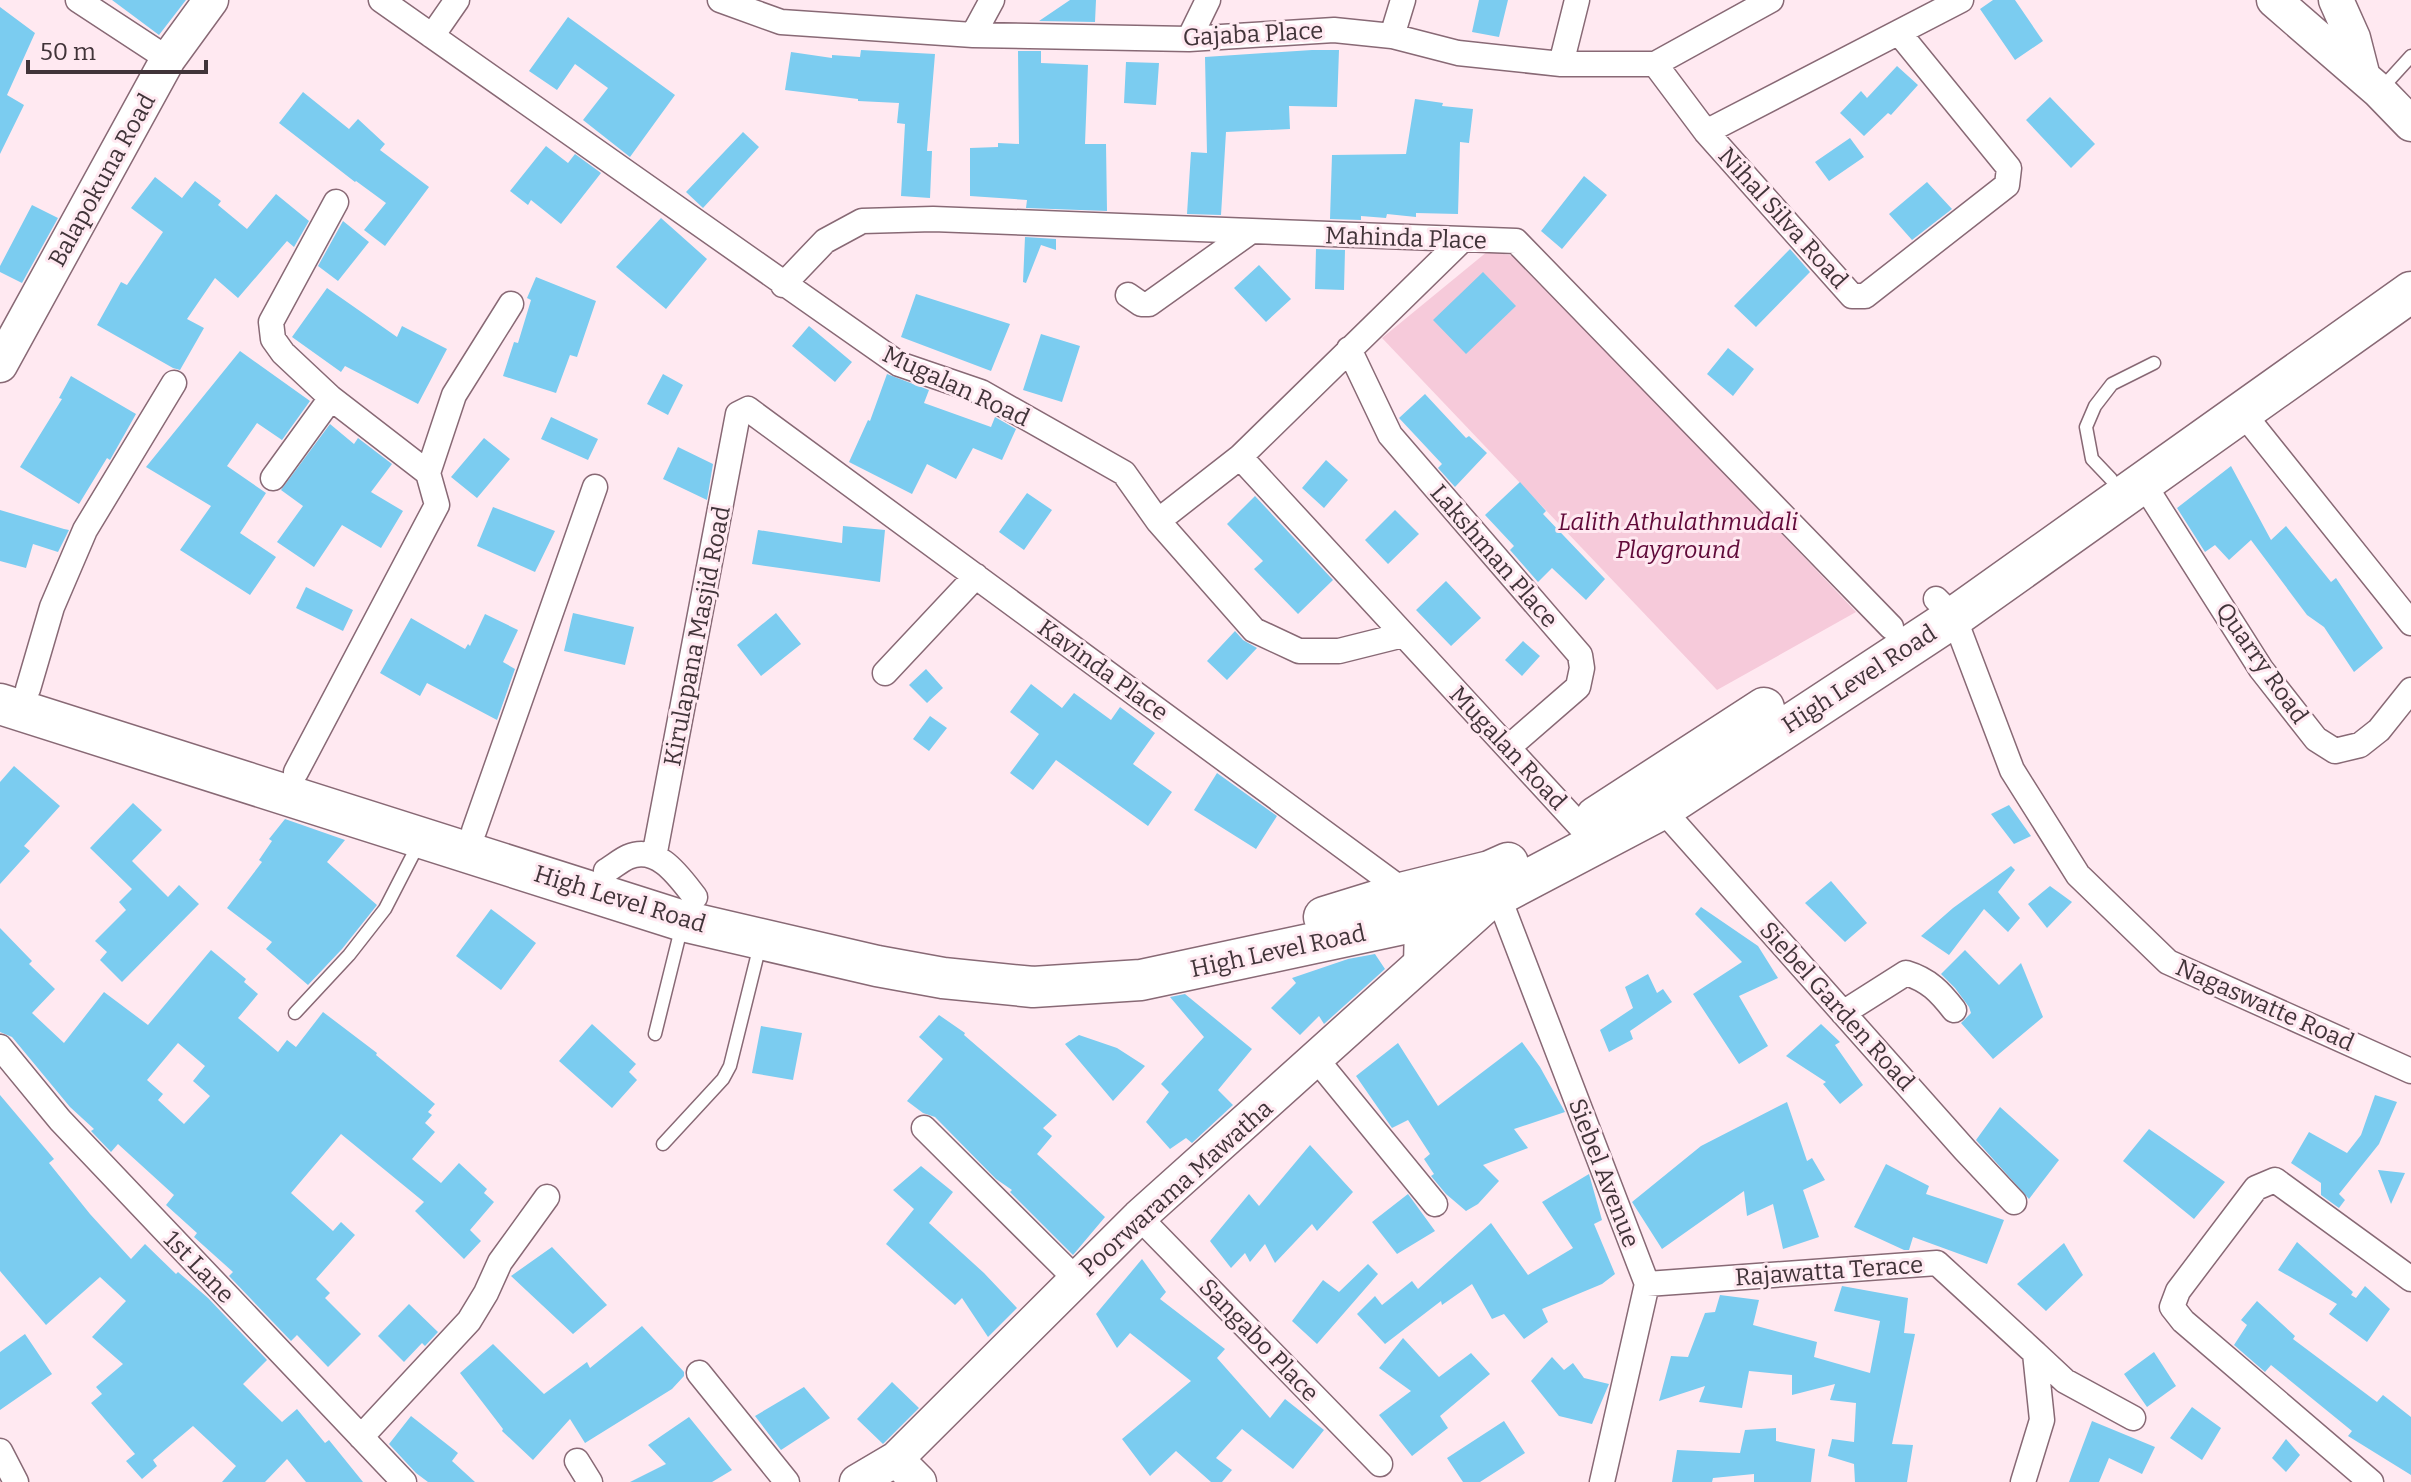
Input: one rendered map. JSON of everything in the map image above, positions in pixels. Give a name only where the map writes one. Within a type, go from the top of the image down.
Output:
[{"type":"highway","name":"High Level Road","points":[[2127,481],[2242,412],[2410,287]]},
{"type":"highway","name":"High Level Road","points":[[9,691],[296,772],[606,871],[762,938],[930,976],[1033,987],[1141,980],[1494,884],[1662,809],[1945,608],[2410,287]]},
{"type":"highway","name":"High Level Road","points":[[1494,884],[1891,627],[1945,608]]},
{"type":"highway","name":"High Level Road","points":[[9,691],[251,782],[422,838],[689,909],[910,947],[1089,961],[1185,951],[1341,913],[1411,906]]},
{"type":"main road","name":"Balapokuna Road","points":[[0,365],[168,59],[211,0]]},
{"type":"main road","points":[[2274,0],[2371,84],[2411,124]]},
{"type":"main road","points":[[2336,0],[2371,84]]},
{"type":"main road","name":"Poorwarama Mawatha","points":[[857,1482],[908,1470],[1076,1279],[1139,1217],[1317,1060],[1416,967],[1494,884]]},
{"type":"street","points":[[78,0],[168,59]]},
{"type":"street","name":"Mugalan Road","points":[[381,0],[899,364],[981,392],[1124,473],[1158,521],[1254,630],[1299,651],[1339,651],[1403,635]]},
{"type":"street","points":[[432,36],[457,0]]},
{"type":"street","name":"Gajaba Place","points":[[720,0],[781,22],[973,35],[1189,39],[1334,30],[1392,36],[1458,53],[1561,64],[1655,64],[1771,0]]},
{"type":"street","points":[[973,35],[992,0]]},
{"type":"street","points":[[1189,39],[1208,0]]},
{"type":"street","points":[[1392,36],[1403,0]]},
{"type":"street","points":[[1561,64],[1577,0]]},
{"type":"street","points":[[1706,132],[1961,0]]},
{"type":"street","name":"Nihal Silva Road","points":[[1655,64],[1706,132],[1852,296],[1865,296],[2007,185],[2009,168],[1899,33]]},
{"type":"street","points":[[336,202],[271,322],[273,339],[283,353],[331,398],[428,473]]},
{"type":"street","name":"Mahinda Place","points":[[783,285],[825,241],[862,221],[933,219],[1516,241],[1891,627]]},
{"type":"street","points":[[1128,295],[1141,304],[1149,304],[1250,232]]},
{"type":"street","points":[[1158,521],[1240,457],[1461,241]]},
{"type":"street","points":[[296,772],[437,505],[428,473],[454,395],[511,304]]},
{"type":"street","name":"Lakshman Place","points":[[1349,349],[1390,435],[1580,655],[1582,668],[1578,687],[1509,747]]},
{"type":"street","points":[[9,691],[52,607],[85,530],[174,383]]},
{"type":"street","points":[[273,478],[331,398]]},
{"type":"street","name":"Kavinda Place","points":[[738,414],[748,409],[976,576],[1411,906]]},
{"type":"street","points":[[2242,412],[2411,623]]},
{"type":"street","name":"Kirulapana Masjid Road","points":[[654,857],[738,414]]},
{"type":"street","name":"Mugalan Road","points":[[1240,457],[1581,827]]},
{"type":"street","name":"Quarry Road","points":[[2127,481],[2261,669],[2316,739],[2335,751],[2360,745],[2379,730],[2411,690]]},
{"type":"street","points":[[474,831],[595,487]]},
{"type":"street","points":[[885,673],[976,576]]},
{"type":"street","name":"Nagaswatte Road","points":[[1945,608],[2012,770],[2078,875],[2168,962],[2411,1071]]},
{"type":"street","name":"Siebel Garden Road","points":[[1662,809],[2014,1202]]},
{"type":"street","points":[[606,871],[631,855],[654,857],[673,869],[689,909]]},
{"type":"street","name":"Siebel Avenue","points":[[1494,884],[1647,1284]]},
{"type":"street","points":[[1411,906],[1416,967]]},
{"type":"street","points":[[1843,1013],[1906,973],[1923,979],[1939,991],[1954,1010]]},
{"type":"street","name":"1st Lane","points":[[0,1047],[60,1120],[404,1482]]},
{"type":"street","points":[[1317,1060],[1435,1204]]},
{"type":"street","points":[[924,1128],[1076,1279]]},
{"type":"street","points":[[2371,1482],[2183,1321],[2172,1307],[2178,1291],[2256,1188],[2275,1180],[2411,1279]]},
{"type":"street","points":[[361,1437],[469,1321],[512,1242],[547,1197]]},
{"type":"street","name":"Sangabo Place","points":[[1139,1217],[1380,1464]]},
{"type":"street","name":"Rajawatta Terace","points":[[1647,1284],[1937,1263],[2065,1381],[2133,1418]]},
{"type":"street","points":[[1602,1482],[1647,1284]]},
{"type":"street","points":[[2023,1482],[2042,1420],[2035,1353]]},
{"type":"street","points":[[699,1373],[787,1482]]},
{"type":"street","points":[[0,1451],[16,1482]]},
{"type":"street","points":[[577,1461],[590,1482]]},
{"type":"lane","points":[[2371,84],[2411,56]]},
{"type":"lane","points":[[2127,481],[2092,459],[2086,427],[2095,406],[2112,384],[2154,363]]},
{"type":"lane","points":[[295,1013],[349,955],[385,909],[422,838]]},
{"type":"lane","points":[[655,1034],[689,909]]},
{"type":"lane","points":[[663,1144],[723,1079],[730,1066],[762,938]]},
{"type":"green space","name":"Lalith Athulathmudali Playground","points":[[1488,251],[1519,257],[1856,612],[1717,690],[1382,338]]},
{"type":"building","points":[[112,0],[186,0],[159,35]]},
{"type":"building","points":[[1070,0],[1096,0],[1095,22],[1039,21]]},
{"type":"building","points":[[1479,0],[1508,0],[1499,37],[1472,32]]},
{"type":"building","points":[[1993,0],[2015,0],[2043,41],[2015,60],[1980,9]]},
{"type":"building","points":[[0,7],[35,33],[7,95],[24,105],[0,154]]},
{"type":"building","points":[[568,17],[675,95],[630,157],[583,120],[608,88],[575,64],[557,90],[529,71]]},
{"type":"building","points":[[861,50],[935,54],[927,151],[932,151],[930,198],[901,196],[905,124],[897,123],[899,103],[858,101],[785,90],[791,52],[832,58],[832,55],[860,57]]},
{"type":"building","points":[[1339,50],[1337,107],[1289,106],[1290,129],[1226,132],[1221,215],[1187,214],[1191,152],[1207,153],[1205,57]]},
{"type":"building","points":[[1018,51],[1041,51],[1041,63],[1088,65],[1085,144],[1106,144],[1107,211],[1026,208],[1027,200],[970,196],[970,148],[998,147],[998,143],[1019,144]]},
{"type":"building","points":[[1126,62],[1159,63],[1156,105],[1124,103]]},
{"type":"building","points":[[1897,66],[1918,85],[1891,115],[1888,113],[1864,136],[1840,113],[1861,91],[1867,98]]},
{"type":"building","points":[[303,92],[349,129],[358,119],[385,144],[380,150],[429,187],[385,246],[364,230],[386,203],[279,123]]},
{"type":"building","points":[[2050,97],[2095,144],[2071,168],[2026,120]]},
{"type":"building","points":[[1415,99],[1473,109],[1469,143],[1460,142],[1458,214],[1416,213],[1416,217],[1387,214],[1386,218],[1361,216],[1361,220],[1330,219],[1332,155],[1406,154]]},
{"type":"building","points":[[743,132],[759,147],[703,208],[686,192]]},
{"type":"building","points":[[1850,138],[1864,157],[1829,181],[1815,162]]},
{"type":"building","points":[[546,146],[568,163],[575,154],[601,173],[561,224],[531,200],[528,205],[510,191]]},
{"type":"building","points":[[1584,176],[1607,195],[1562,249],[1541,231]]},
{"type":"building","points":[[155,177],[182,198],[195,181],[221,201],[218,205],[247,229],[276,194],[309,221],[294,247],[287,241],[238,298],[215,278],[187,319],[204,328],[180,370],[97,325],[121,282],[127,285],[163,232],[131,208]]},
{"type":"building","points":[[1927,182],[1952,209],[1912,240],[1889,214]]},
{"type":"building","points":[[32,205],[58,218],[22,283],[0,272],[0,266]]},
{"type":"building","points":[[661,218],[707,259],[666,309],[616,267]]},
{"type":"building","points":[[343,221],[369,242],[338,281],[318,266]]},
{"type":"building","points":[[1025,237],[1056,239],[1056,250],[1041,245],[1026,283],[1023,282]]},
{"type":"building","points":[[1316,249],[1345,250],[1344,290],[1315,289]]},
{"type":"building","points":[[1790,249],[1810,272],[1756,327],[1734,306]]},
{"type":"building","points":[[1259,265],[1291,299],[1266,322],[1234,288]]},
{"type":"building","points":[[1483,272],[1516,306],[1466,354],[1433,320]]},
{"type":"building","points":[[536,277],[596,301],[577,357],[570,355],[556,393],[503,376],[514,342],[518,343],[531,300],[527,298]]},
{"type":"building","points":[[327,288],[397,337],[402,326],[447,349],[418,404],[345,366],[341,372],[292,337]]},
{"type":"building","points":[[916,294],[1010,324],[991,371],[901,337]]},
{"type":"building","points":[[809,326],[852,362],[835,382],[792,346]]},
{"type":"building","points":[[1041,334],[1080,346],[1062,402],[1023,390]]},
{"type":"building","points":[[1728,348],[1754,369],[1733,396],[1707,374]]},
{"type":"building","points":[[240,351],[310,401],[282,440],[257,423],[227,466],[266,493],[240,533],[276,557],[250,595],[180,550],[211,506],[146,467]]},
{"type":"building","points":[[663,374],[683,385],[668,415],[647,404]]},
{"type":"building","points":[[887,374],[929,390],[924,403],[991,427],[995,417],[1016,429],[1002,460],[973,448],[956,479],[927,464],[912,494],[849,462],[870,421]]},
{"type":"building","points":[[71,376],[136,414],[110,460],[107,458],[79,504],[20,467],[62,399],[59,398]]},
{"type":"building","points":[[1425,394],[1466,438],[1469,436],[1487,453],[1455,487],[1438,468],[1442,464],[1399,418]]},
{"type":"building","points":[[551,417],[598,439],[588,460],[541,439]]},
{"type":"building","points":[[330,424],[354,444],[358,438],[392,464],[371,492],[403,511],[381,548],[342,525],[314,567],[277,542],[303,506],[281,490]]},
{"type":"building","points":[[484,438],[510,459],[477,498],[451,477]]},
{"type":"building","points":[[678,447],[713,464],[707,500],[663,479]]},
{"type":"building","points":[[1326,460],[1348,480],[1324,508],[1302,488]]},
{"type":"building","points":[[2231,466],[2271,540],[2286,526],[2331,582],[2336,578],[2383,648],[2354,672],[2324,627],[2307,615],[2251,540],[2229,560],[2215,545],[2205,552],[2177,508]]},
{"type":"building","points":[[1520,482],[1546,511],[1543,514],[1605,579],[1586,600],[1552,568],[1538,582],[1510,550],[1514,546],[1485,515]]},
{"type":"building","points":[[1027,493],[1052,510],[1024,550],[999,532]]},
{"type":"building","points":[[1255,496],[1333,580],[1298,614],[1254,569],[1263,561],[1227,524]]},
{"type":"building","points":[[493,507],[555,531],[535,572],[477,546]]},
{"type":"building","points":[[0,510],[69,530],[58,552],[33,544],[26,568],[0,561]]},
{"type":"building","points":[[1395,510],[1419,534],[1388,564],[1365,540]]},
{"type":"building","points":[[843,526],[885,530],[880,582],[752,564],[758,530],[842,543]]},
{"type":"building","points":[[1446,581],[1481,618],[1451,646],[1416,610]]},
{"type":"building","points":[[306,587],[353,610],[343,631],[296,608]]},
{"type":"building","points":[[573,613],[634,627],[625,665],[564,651]]},
{"type":"building","points":[[776,613],[801,644],[761,676],[737,645]]},
{"type":"building","points":[[485,614],[518,630],[503,662],[515,669],[497,720],[427,683],[420,696],[380,673],[411,618],[465,649],[468,644],[470,646]]},
{"type":"building","points":[[1235,631],[1257,648],[1227,680],[1207,661]]},
{"type":"building","points":[[1523,641],[1540,656],[1522,676],[1505,660]]},
{"type":"building","points":[[926,669],[943,688],[927,703],[909,685]]},
{"type":"building","points":[[1031,684],[1062,708],[1074,693],[1111,720],[1120,707],[1155,733],[1133,764],[1172,792],[1148,826],[1056,760],[1033,790],[1010,773],[1039,734],[1010,712]]},
{"type":"building","points":[[930,716],[947,728],[929,751],[913,739]]},
{"type":"building","points":[[14,766],[60,806],[24,846],[30,851],[0,884],[0,782]]},
{"type":"building","points":[[1217,773],[1277,816],[1256,849],[1194,810]]},
{"type":"building","points":[[133,803],[162,830],[132,861],[168,897],[179,885],[199,904],[122,982],[100,960],[107,952],[95,941],[126,910],[119,902],[132,889],[90,848]]},
{"type":"building","points":[[2009,805],[2031,836],[2014,844],[1991,814]]},
{"type":"building","points":[[285,819],[345,840],[327,862],[377,905],[308,985],[266,949],[272,942],[227,908],[262,862],[259,860],[272,841],[269,839]]},
{"type":"building","points":[[2011,866],[2015,870],[1998,892],[2020,918],[2008,932],[1984,909],[1949,955],[1921,936],[1953,908]]},
{"type":"building","points":[[1831,881],[1867,923],[1845,942],[1805,903]]},
{"type":"building","points":[[2050,886],[2072,902],[2047,928],[2028,904]]},
{"type":"building","points":[[1701,907],[1758,946],[1778,978],[1739,996],[1768,1046],[1739,1064],[1693,994],[1742,962],[1695,914]]},
{"type":"building","points":[[491,909],[536,943],[501,990],[456,956]]},
{"type":"building","points":[[0,928],[32,961],[29,964],[55,989],[32,1013],[64,1043],[104,992],[148,1025],[211,950],[246,979],[244,982],[258,994],[238,1018],[278,1052],[287,1040],[296,1047],[323,1012],[377,1053],[435,1104],[428,1112],[432,1115],[425,1123],[435,1132],[412,1159],[441,1183],[459,1163],[487,1189],[484,1193],[494,1202],[470,1230],[481,1241],[464,1259],[415,1211],[424,1202],[341,1134],[291,1193],[333,1231],[341,1222],[355,1235],[316,1279],[330,1293],[325,1298],[361,1334],[328,1367],[297,1335],[291,1341],[229,1276],[233,1272],[194,1237],[197,1233],[166,1205],[174,1195],[118,1144],[111,1152],[12,1037],[0,1032]],"holes":[[[178,1043],[205,1066],[193,1081],[210,1096],[184,1124],[158,1100],[163,1094],[147,1080]]]},
{"type":"building","points":[[1965,950],[1999,985],[2021,963],[2043,1017],[1993,1059],[1961,1023],[1971,1013],[1969,1007],[1941,974]]},
{"type":"building","points":[[1375,954],[1385,969],[1324,1024],[1319,1016],[1300,1035],[1271,1008],[1296,983],[1292,978],[1348,959]]},
{"type":"building","points":[[1648,974],[1657,993],[1663,989],[1672,1002],[1630,1031],[1633,1039],[1609,1052],[1600,1030],[1633,1008],[1625,987]]},
{"type":"building","points":[[1185,994],[1252,1049],[1218,1090],[1233,1105],[1192,1143],[1186,1138],[1170,1149],[1146,1122],[1169,1092],[1161,1084],[1204,1037],[1170,997]]},
{"type":"building","points":[[939,1015],[965,1033],[1057,1115],[1043,1128],[1052,1136],[1037,1154],[1105,1217],[1073,1255],[1010,1192],[1012,1190],[996,1179],[935,1117],[923,1113],[907,1101],[943,1059],[919,1037]]},
{"type":"building","points":[[592,1024],[636,1064],[629,1072],[637,1080],[612,1108],[559,1061]]},
{"type":"building","points":[[1821,1024],[1840,1042],[1835,1045],[1863,1085],[1840,1104],[1823,1084],[1826,1082],[1786,1056]]},
{"type":"building","points":[[761,1026],[802,1033],[793,1080],[752,1073]]},
{"type":"building","points":[[1079,1035],[1117,1048],[1145,1066],[1113,1101],[1065,1044]]},
{"type":"building","points":[[1522,1042],[1565,1112],[1514,1129],[1528,1148],[1483,1165],[1499,1181],[1478,1204],[1466,1211],[1431,1176],[1434,1174],[1424,1159],[1430,1154],[1408,1120],[1392,1128],[1356,1076],[1398,1043],[1438,1106]]},
{"type":"building","points":[[0,1095],[54,1159],[49,1163],[131,1259],[145,1244],[176,1274],[178,1272],[208,1298],[267,1360],[243,1384],[282,1422],[297,1409],[325,1443],[329,1440],[363,1482],[306,1482],[287,1459],[265,1482],[222,1482],[236,1466],[193,1426],[153,1460],[157,1466],[142,1479],[126,1461],[135,1454],[91,1403],[102,1394],[96,1387],[123,1364],[92,1337],[126,1301],[100,1277],[46,1325],[0,1271]]},
{"type":"building","points":[[2375,1095],[2397,1102],[2379,1144],[2339,1194],[2345,1200],[2339,1208],[2321,1195],[2321,1183],[2291,1163],[2309,1132],[2347,1153],[2361,1135]]},
{"type":"building","points":[[1787,1102],[1807,1161],[1812,1158],[1825,1180],[1803,1190],[1819,1237],[1783,1249],[1773,1204],[1747,1216],[1744,1191],[1662,1249],[1632,1202],[1701,1146]]},
{"type":"building","points":[[2000,1107],[2059,1160],[2029,1199],[1976,1140]]},
{"type":"building","points":[[2149,1129],[2225,1182],[2194,1219],[2123,1161]]},
{"type":"building","points":[[1310,1145],[1353,1192],[1317,1231],[1312,1224],[1275,1263],[1265,1244],[1250,1262],[1245,1253],[1231,1268],[1210,1241],[1249,1194],[1259,1206]]},
{"type":"building","points":[[1886,1164],[1929,1186],[1926,1194],[2004,1220],[1987,1264],[1913,1237],[1909,1250],[1904,1250],[1854,1227]]},
{"type":"building","points":[[921,1166],[953,1192],[929,1223],[1017,1308],[988,1337],[962,1298],[955,1305],[886,1244],[914,1209],[893,1190]]},
{"type":"building","points":[[2378,1170],[2405,1173],[2391,1204]]},
{"type":"building","points":[[1589,1174],[1602,1220],[1594,1224],[1615,1274],[1602,1284],[1542,1309],[1548,1322],[1524,1339],[1504,1314],[1492,1319],[1472,1284],[1442,1305],[1441,1301],[1385,1344],[1357,1314],[1375,1296],[1382,1305],[1412,1281],[1418,1289],[1491,1223],[1528,1275],[1573,1248],[1542,1202]]},
{"type":"building","points":[[1408,1194],[1435,1231],[1397,1254],[1372,1222]]},
{"type":"building","points":[[2297,1242],[2353,1292],[2351,1295],[2356,1298],[2365,1286],[2390,1309],[2367,1342],[2329,1314],[2337,1304],[2278,1270]]},
{"type":"building","points":[[2064,1243],[2083,1275],[2046,1311],[2017,1284]]},
{"type":"building","points":[[552,1247],[607,1305],[573,1334],[511,1276]]},
{"type":"building","points":[[1142,1259],[1166,1292],[1160,1299],[1225,1349],[1217,1358],[1270,1418],[1285,1399],[1324,1430],[1293,1469],[1242,1429],[1216,1458],[1232,1470],[1222,1482],[1211,1482],[1176,1451],[1150,1476],[1122,1439],[1191,1381],[1130,1333],[1117,1348],[1096,1314]]},
{"type":"building","points":[[1368,1264],[1378,1274],[1317,1344],[1292,1321],[1323,1280],[1339,1292]]},
{"type":"building","points":[[1842,1286],[1908,1298],[1904,1333],[1915,1334],[1892,1444],[1913,1445],[1907,1482],[1855,1482],[1854,1464],[1828,1456],[1832,1439],[1854,1442],[1856,1403],[1830,1400],[1835,1384],[1792,1395],[1792,1375],[1749,1371],[1742,1408],[1699,1402],[1705,1386],[1659,1401],[1671,1356],[1688,1357],[1705,1313],[1715,1312],[1720,1295],[1759,1300],[1753,1325],[1817,1342],[1814,1357],[1870,1373],[1880,1321],[1834,1311]]},
{"type":"building","points":[[2257,1301],[2295,1336],[2293,1339],[2377,1402],[2383,1395],[2411,1417],[2411,1475],[2348,1436],[2352,1431],[2271,1365],[2265,1372],[2234,1345],[2247,1325],[2241,1320]]},
{"type":"building","points":[[409,1304],[438,1332],[404,1362],[378,1336]]},
{"type":"building","points":[[642,1326],[684,1372],[684,1376],[672,1389],[585,1443],[570,1419],[533,1460],[502,1431],[460,1373],[493,1344],[544,1394],[587,1362],[590,1368]]},
{"type":"building","points":[[25,1334],[52,1374],[0,1410],[0,1352]]},
{"type":"building","points":[[1403,1338],[1439,1377],[1471,1353],[1490,1374],[1440,1416],[1448,1428],[1412,1456],[1379,1415],[1411,1391],[1379,1368]]},
{"type":"building","points":[[2154,1352],[2176,1386],[2147,1407],[2124,1374]]},
{"type":"building","points":[[1552,1357],[1564,1370],[1573,1363],[1584,1378],[1609,1384],[1592,1424],[1559,1416],[1531,1381]]},
{"type":"building","points":[[892,1382],[919,1408],[883,1444],[857,1419]]},
{"type":"building","points":[[804,1387],[830,1418],[781,1450],[755,1416]]},
{"type":"building","points":[[2192,1407],[2221,1428],[2202,1460],[2170,1438]]},
{"type":"building","points":[[411,1416],[458,1453],[452,1461],[475,1482],[428,1482],[416,1473],[389,1444]]},
{"type":"building","points":[[689,1417],[732,1470],[712,1482],[630,1482],[666,1464],[648,1445]]},
{"type":"building","points":[[1504,1421],[1525,1453],[1480,1482],[1463,1482],[1447,1458]]},
{"type":"building","points":[[2092,1421],[2155,1447],[2142,1474],[2109,1458],[2099,1482],[2069,1482]]},
{"type":"building","points":[[1776,1428],[1776,1441],[1815,1449],[1811,1482],[1754,1482],[1754,1474],[1713,1478],[1712,1482],[1672,1482],[1677,1450],[1740,1453],[1745,1430]]},
{"type":"building","points":[[2286,1439],[2300,1455],[2286,1472],[2272,1458]]}]
